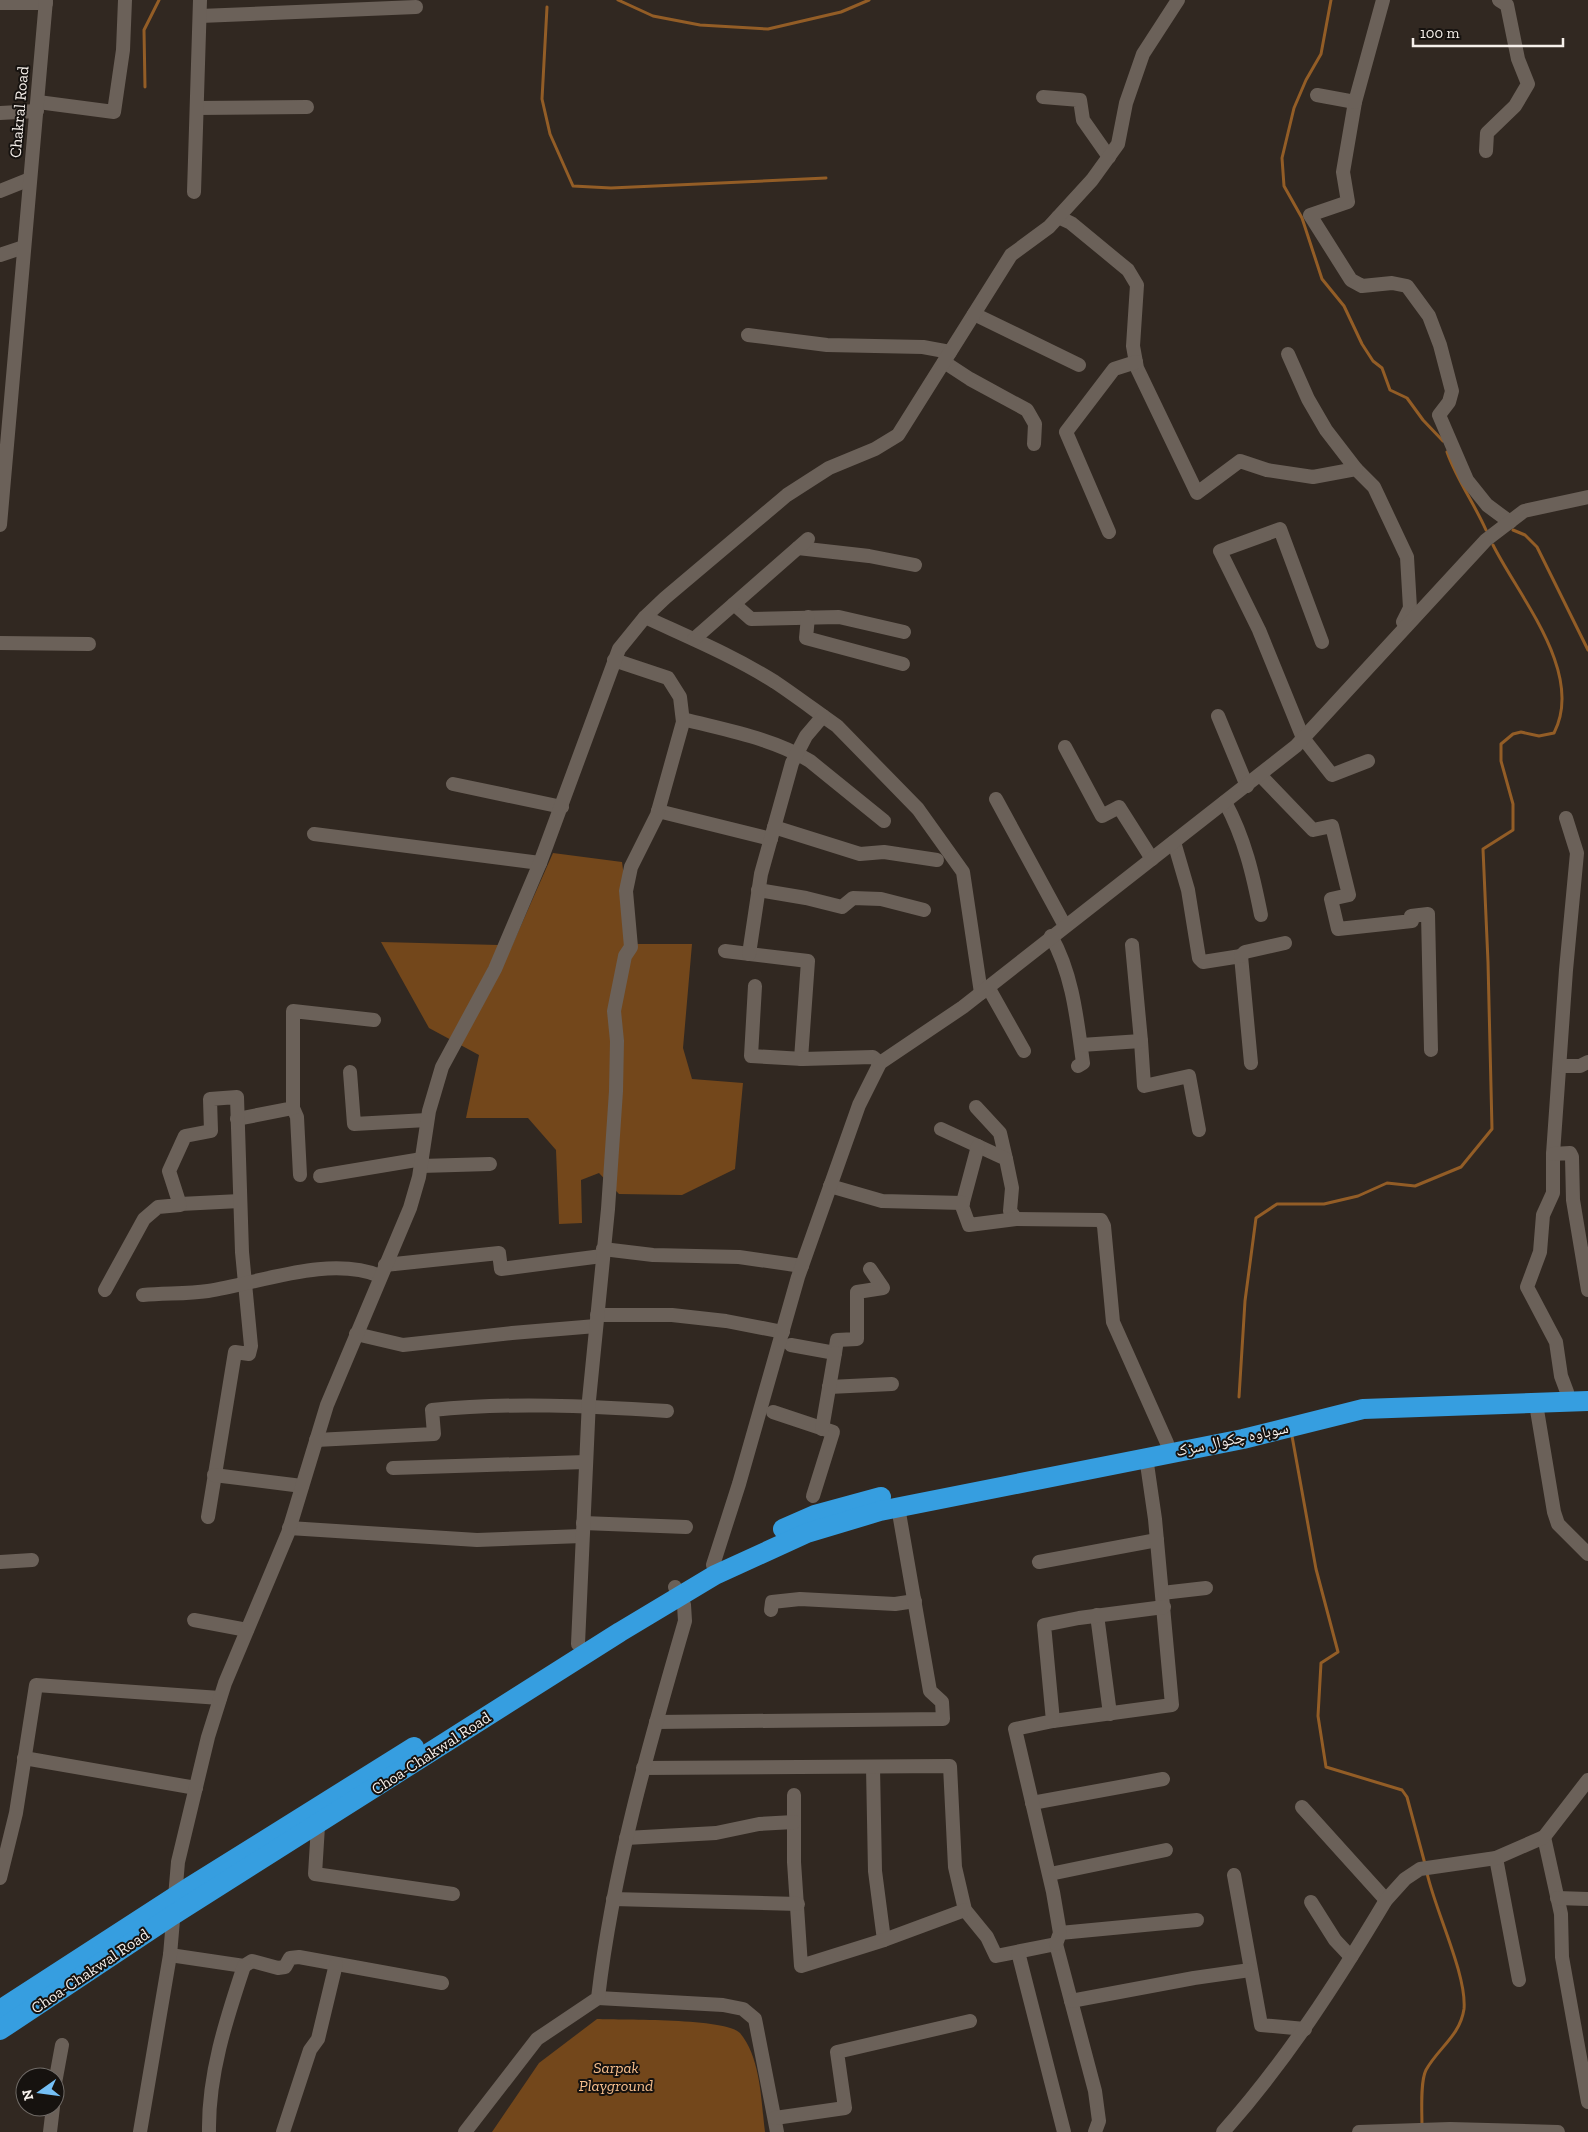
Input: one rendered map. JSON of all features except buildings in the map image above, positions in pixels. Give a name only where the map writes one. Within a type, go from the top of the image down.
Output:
[{"type":"highway","points":[[0,2010],[174,1906],[578,1644],[677,1592],[713,1565],[780,1530],[814,1515],[851,1504],[1238,1430],[1291,1413],[1366,1396],[1588,1391]]},
{"type":"highway","name":"سوہاوہ چکوال سڑک","points":[[889,1509],[1243,1439],[1363,1409],[1588,1401]]},
{"type":"highway","name":"Choa-Chakwal Road","points":[[0,2030],[174,1906],[318,1826],[677,1592],[807,1533],[889,1509]]},
{"type":"street","points":[[0,113],[38,107],[114,112],[123,50],[126,0]]},
{"type":"street","points":[[194,192],[200,0]]},
{"type":"street","points":[[140,2132],[170,1955],[178,1862],[220,1698],[289,1528],[327,1405],[410,1208],[421,1162],[427,1120],[442,1067],[495,969],[540,863],[619,649],[645,616],[713,555],[786,495],[829,468],[875,449],[898,435],[1011,254],[1049,228],[1092,180],[1118,144],[1126,103],[1143,54],[1178,0]]},
{"type":"street","points":[[1383,0],[1356,102],[1343,172],[1348,202],[1310,216],[1351,280],[1362,286],[1392,283],[1407,286],[1429,316],[1440,345],[1452,392],[1449,402],[1439,415],[1467,480],[1487,505],[1510,522]]},
{"type":"street","points":[[1486,151],[1487,133],[1515,106],[1528,84],[1518,59],[1507,5],[1499,0]]},
{"type":"street","points":[[0,3],[46,1]]},
{"type":"street","name":"Chakral Road","points":[[0,525],[6,384],[24,247],[46,1]]},
{"type":"street","points":[[200,16],[416,7]]},
{"type":"street","points":[[1317,95],[1356,102]]},
{"type":"street","points":[[1043,97],[1080,100],[1083,120],[1109,157]]},
{"type":"street","points":[[197,108],[307,107]]},
{"type":"street","points":[[0,191],[30,179]]},
{"type":"street","points":[[1058,217],[1071,224],[1128,270],[1137,284],[1133,346],[1136,362],[1197,493],[1240,461],[1267,470],[1313,477],[1356,469]]},
{"type":"street","points":[[0,255],[24,247]]},
{"type":"street","points":[[974,314],[1079,365]]},
{"type":"street","points":[[748,336],[827,345],[923,347],[948,357],[970,379],[1027,410],[1035,424],[1034,444]]},
{"type":"street","points":[[1288,354],[1308,400],[1326,430],[1356,469],[1374,487],[1407,557],[1410,608],[1396,636]]},
{"type":"street","points":[[1110,532],[1066,432],[1114,369],[1136,362]]},
{"type":"street","points":[[713,1565],[739,1484],[802,1266],[859,1106],[880,1062],[963,1007],[1051,936],[1247,786],[1303,738],[1486,540],[1524,511],[1588,497]]},
{"type":"street","points":[[1322,642],[1280,529],[1220,551],[1259,630],[1303,738],[1332,775],[1368,762]]},
{"type":"street","points":[[694,639],[803,544],[915,565]]},
{"type":"street","points":[[734,604],[751,619],[839,616],[904,632]]},
{"type":"street","points":[[645,616],[694,639],[774,682],[838,726],[918,809],[963,872],[985,990],[1024,1051]]},
{"type":"street","points":[[808,618],[806,638],[903,664]]},
{"type":"street","points":[[0,644],[89,644]]},
{"type":"street","points":[[578,1644],[589,1406],[616,1091],[617,1041],[614,1011],[625,956],[631,947],[626,891],[631,867],[658,811],[683,719],[680,697],[668,678],[614,660]]},
{"type":"street","points":[[749,954],[758,890],[792,763],[806,736],[823,716]]},
{"type":"street","points":[[1218,716],[1247,786]]},
{"type":"street","points":[[683,719],[798,753],[884,821]]},
{"type":"street","points":[[1065,747],[1102,816],[1119,807],[1152,859]]},
{"type":"street","points":[[1260,775],[1313,830],[1332,826],[1349,895],[1331,899],[1338,929],[1412,921],[1411,916],[1428,914],[1430,1050]]},
{"type":"street","points":[[453,784],[562,807]]},
{"type":"street","points":[[996,799],[1065,926]]},
{"type":"street","points":[[1225,802],[1236,822],[1248,855],[1261,915]]},
{"type":"street","points":[[658,811],[772,833],[860,854],[884,852],[937,860]]},
{"type":"street","points":[[1566,818],[1577,853],[1566,970],[1553,1154],[1553,1193],[1543,1215],[1540,1252],[1527,1287],[1556,1342],[1561,1376],[1567,1392]]},
{"type":"street","points":[[314,834],[540,863]]},
{"type":"street","points":[[1174,842],[1188,890],[1200,958],[1203,962],[1241,956],[1245,952],[1285,943]]},
{"type":"street","points":[[758,890],[842,907],[853,898],[881,899],[924,910]]},
{"type":"street","points":[[1051,936],[1060,952],[1068,976],[1081,1045],[1082,1063],[1078,1066]]},
{"type":"street","points":[[1132,945],[1144,1086],[1189,1076],[1199,1130]]},
{"type":"street","points":[[725,950],[808,961],[801,1059]]},
{"type":"street","points":[[1241,956],[1251,1064]]},
{"type":"street","points":[[755,986],[751,1056],[801,1059],[873,1057],[880,1062]]},
{"type":"street","points":[[300,1175],[297,1117],[293,1108],[293,1011],[374,1020]]},
{"type":"street","points":[[1081,1045],[1141,1041]]},
{"type":"street","points":[[1560,1066],[1580,1066],[1588,1062]]},
{"type":"street","points":[[350,1072],[354,1124],[427,1120]]},
{"type":"street","points":[[180,1204],[169,1171],[185,1136],[211,1130],[210,1099],[237,1097],[242,1252],[251,1346],[249,1354],[235,1352],[208,1517]]},
{"type":"street","points":[[976,1107],[1000,1133],[1012,1188],[1010,1211],[1016,1219]]},
{"type":"street","points":[[238,1119],[293,1108]]},
{"type":"street","points":[[941,1129],[1006,1159]]},
{"type":"street","points":[[978,1146],[963,1203],[968,1225],[1016,1219],[1101,1220],[1104,1226],[1113,1322],[1168,1443]]},
{"type":"street","points":[[1553,1154],[1570,1154],[1572,1157],[1573,1200],[1588,1290]]},
{"type":"street","points":[[320,1176],[421,1162],[490,1164]]},
{"type":"street","points":[[830,1186],[882,1201],[963,1203]]},
{"type":"street","points":[[105,1290],[144,1220],[158,1207],[240,1201]]},
{"type":"street","points":[[143,1295],[205,1291],[246,1284],[265,1277],[299,1271],[383,1270],[499,1253],[501,1269],[603,1252],[739,1257],[802,1266]]},
{"type":"street","points":[[822,1429],[837,1340],[858,1339],[857,1292],[883,1288],[870,1269]]},
{"type":"street","points":[[356,1334],[403,1345],[597,1320],[672,1315],[726,1321],[783,1332]]},
{"type":"street","points":[[790,1346],[835,1352]]},
{"type":"street","points":[[829,1387],[892,1384]]},
{"type":"street","points":[[1536,1404],[1554,1512],[1558,1524],[1588,1554]]},
{"type":"street","points":[[316,1440],[434,1434],[432,1410],[522,1405],[589,1406],[667,1411]]},
{"type":"street","points":[[773,1412],[833,1432],[813,1496]]},
{"type":"street","points":[[1095,2132],[1099,2122],[1095,2091],[1071,2002],[1058,1938],[1050,1874],[1015,1729],[1053,1721],[1172,1705],[1157,1540],[1146,1457]]},
{"type":"street","points":[[393,1468],[586,1462]]},
{"type":"street","points":[[214,1475],[302,1486]]},
{"type":"street","points":[[656,1722],[943,1719],[942,1702],[930,1691],[915,1602],[889,1509]]},
{"type":"street","points":[[289,1528],[477,1540],[583,1530],[686,1527]]},
{"type":"street","points":[[1039,1562],[1157,1540]]},
{"type":"street","points":[[0,1562],[32,1560]]},
{"type":"street","points":[[1053,1721],[1044,1625],[1163,1600],[1206,1588]]},
{"type":"street","points":[[598,1998],[605,1932],[642,1768],[685,1621],[684,1605],[677,1592]]},
{"type":"street","points":[[771,1610],[772,1602],[800,1600],[895,1604],[915,1602]]},
{"type":"street","points":[[1097,1615],[1110,1714]]},
{"type":"street","points":[[194,1620],[247,1630]]},
{"type":"street","points":[[0,1878],[16,1813],[36,1684],[220,1698]]},
{"type":"street","points":[[24,1758],[196,1788]]},
{"type":"street","points":[[872,1766],[875,1871],[884,1940]]},
{"type":"street","points":[[642,1768],[950,1766],[955,1867],[965,1910],[987,1937],[996,1956],[1018,1952],[1058,1938],[1197,1920]]},
{"type":"street","points":[[1032,1803],[1163,1778]]},
{"type":"street","points":[[1223,2132],[1261,2089],[1305,2029],[1386,1900],[1405,1879],[1426,1868],[1496,1858],[1544,1837],[1588,1780]]},
{"type":"street","points":[[794,1795],[801,1966],[884,1940],[965,1910]]},
{"type":"street","points":[[1302,1807],[1386,1900]]},
{"type":"street","points":[[626,1838],[716,1833],[759,1824],[794,1822]]},
{"type":"street","points":[[318,1826],[315,1874],[453,1894]]},
{"type":"street","points":[[1544,1837],[1561,1914],[1562,1958],[1588,2102]]},
{"type":"street","points":[[1050,1874],[1166,1850]]},
{"type":"street","points":[[1496,1858],[1519,1980]]},
{"type":"street","points":[[1234,1875],[1261,2025],[1305,2029]]},
{"type":"street","points":[[613,1898],[798,1904]]},
{"type":"street","points":[[1557,1898],[1588,1899]]},
{"type":"street","points":[[1311,1902],[1335,1940],[1351,1958]]},
{"type":"street","points":[[1018,1952],[1064,2132]]},
{"type":"street","points":[[170,1955],[244,1966],[252,1961],[278,1968],[284,1967],[294,1956],[442,1983]]},
{"type":"street","points":[[283,2132],[310,2050],[318,2039],[336,1964]]},
{"type":"street","points":[[209,2132],[209,2107],[218,2052],[244,1966]]},
{"type":"street","points":[[1071,2002],[1194,1978],[1250,1970]]},
{"type":"street","points":[[465,2132],[538,2039],[598,1998],[723,2005],[743,2009],[755,2019],[776,2125],[845,2108],[837,2052],[970,2021]]},
{"type":"street","points":[[58,2067],[62,2045]]},
{"type":"street","points":[[50,2132],[52,2117]]},
{"type":"street","points":[[1359,2132],[1422,2130],[1558,2132]]},
{"type":"green space","points":[[553,853],[622,862],[633,944],[692,944],[683,1048],[692,1079],[743,1083],[735,1169],[682,1195],[619,1194],[599,1173],[581,1180],[582,1223],[559,1224],[556,1150],[528,1118],[466,1118],[479,1055],[429,1028],[381,942],[499,945],[511,948]]},
{"type":"green space","name":"Sarpak Playground","points":[[597,2019],[696,2022],[731,2028],[740,2033],[747,2043],[756,2067],[765,2132],[492,2132],[539,2063]]},
{"type":"waterway","points":[[145,87],[144,30],[159,0]]},
{"type":"waterway","points":[[618,0],[653,16],[700,25],[768,29],[841,12],[869,0]]},
{"type":"waterway","points":[[1331,0],[1321,54],[1306,80],[1294,108],[1282,158],[1284,186],[1302,218],[1322,279],[1344,306],[1362,344],[1373,361],[1382,368],[1390,390],[1407,398],[1423,420],[1443,441]]},
{"type":"waterway","points":[[547,7],[542,99],[550,134],[573,186],[611,188],[826,178]]},
{"type":"waterway","points":[[1447,452],[1486,530]]},
{"type":"waterway","points":[[1513,530],[1525,535],[1537,547],[1588,650]]},
{"type":"waterway","points":[[1239,1397],[1245,1301],[1256,1218],[1277,1204],[1324,1204],[1358,1196],[1387,1183],[1415,1186],[1461,1167],[1492,1129],[1483,849],[1513,830],[1513,804],[1501,761],[1501,744],[1513,734],[1521,732],[1539,736],[1554,733],[1561,710],[1561,686],[1555,661],[1545,636],[1493,545]]},
{"type":"waterway","points":[[1292,1436],[1316,1569],[1338,1652],[1321,1663],[1318,1716],[1326,1767],[1402,1790],[1407,1797],[1425,1864]]},
{"type":"waterway","points":[[1422,2126],[1424,2075],[1431,2062],[1458,2027],[1464,2009],[1461,1979],[1427,1873]]}]
